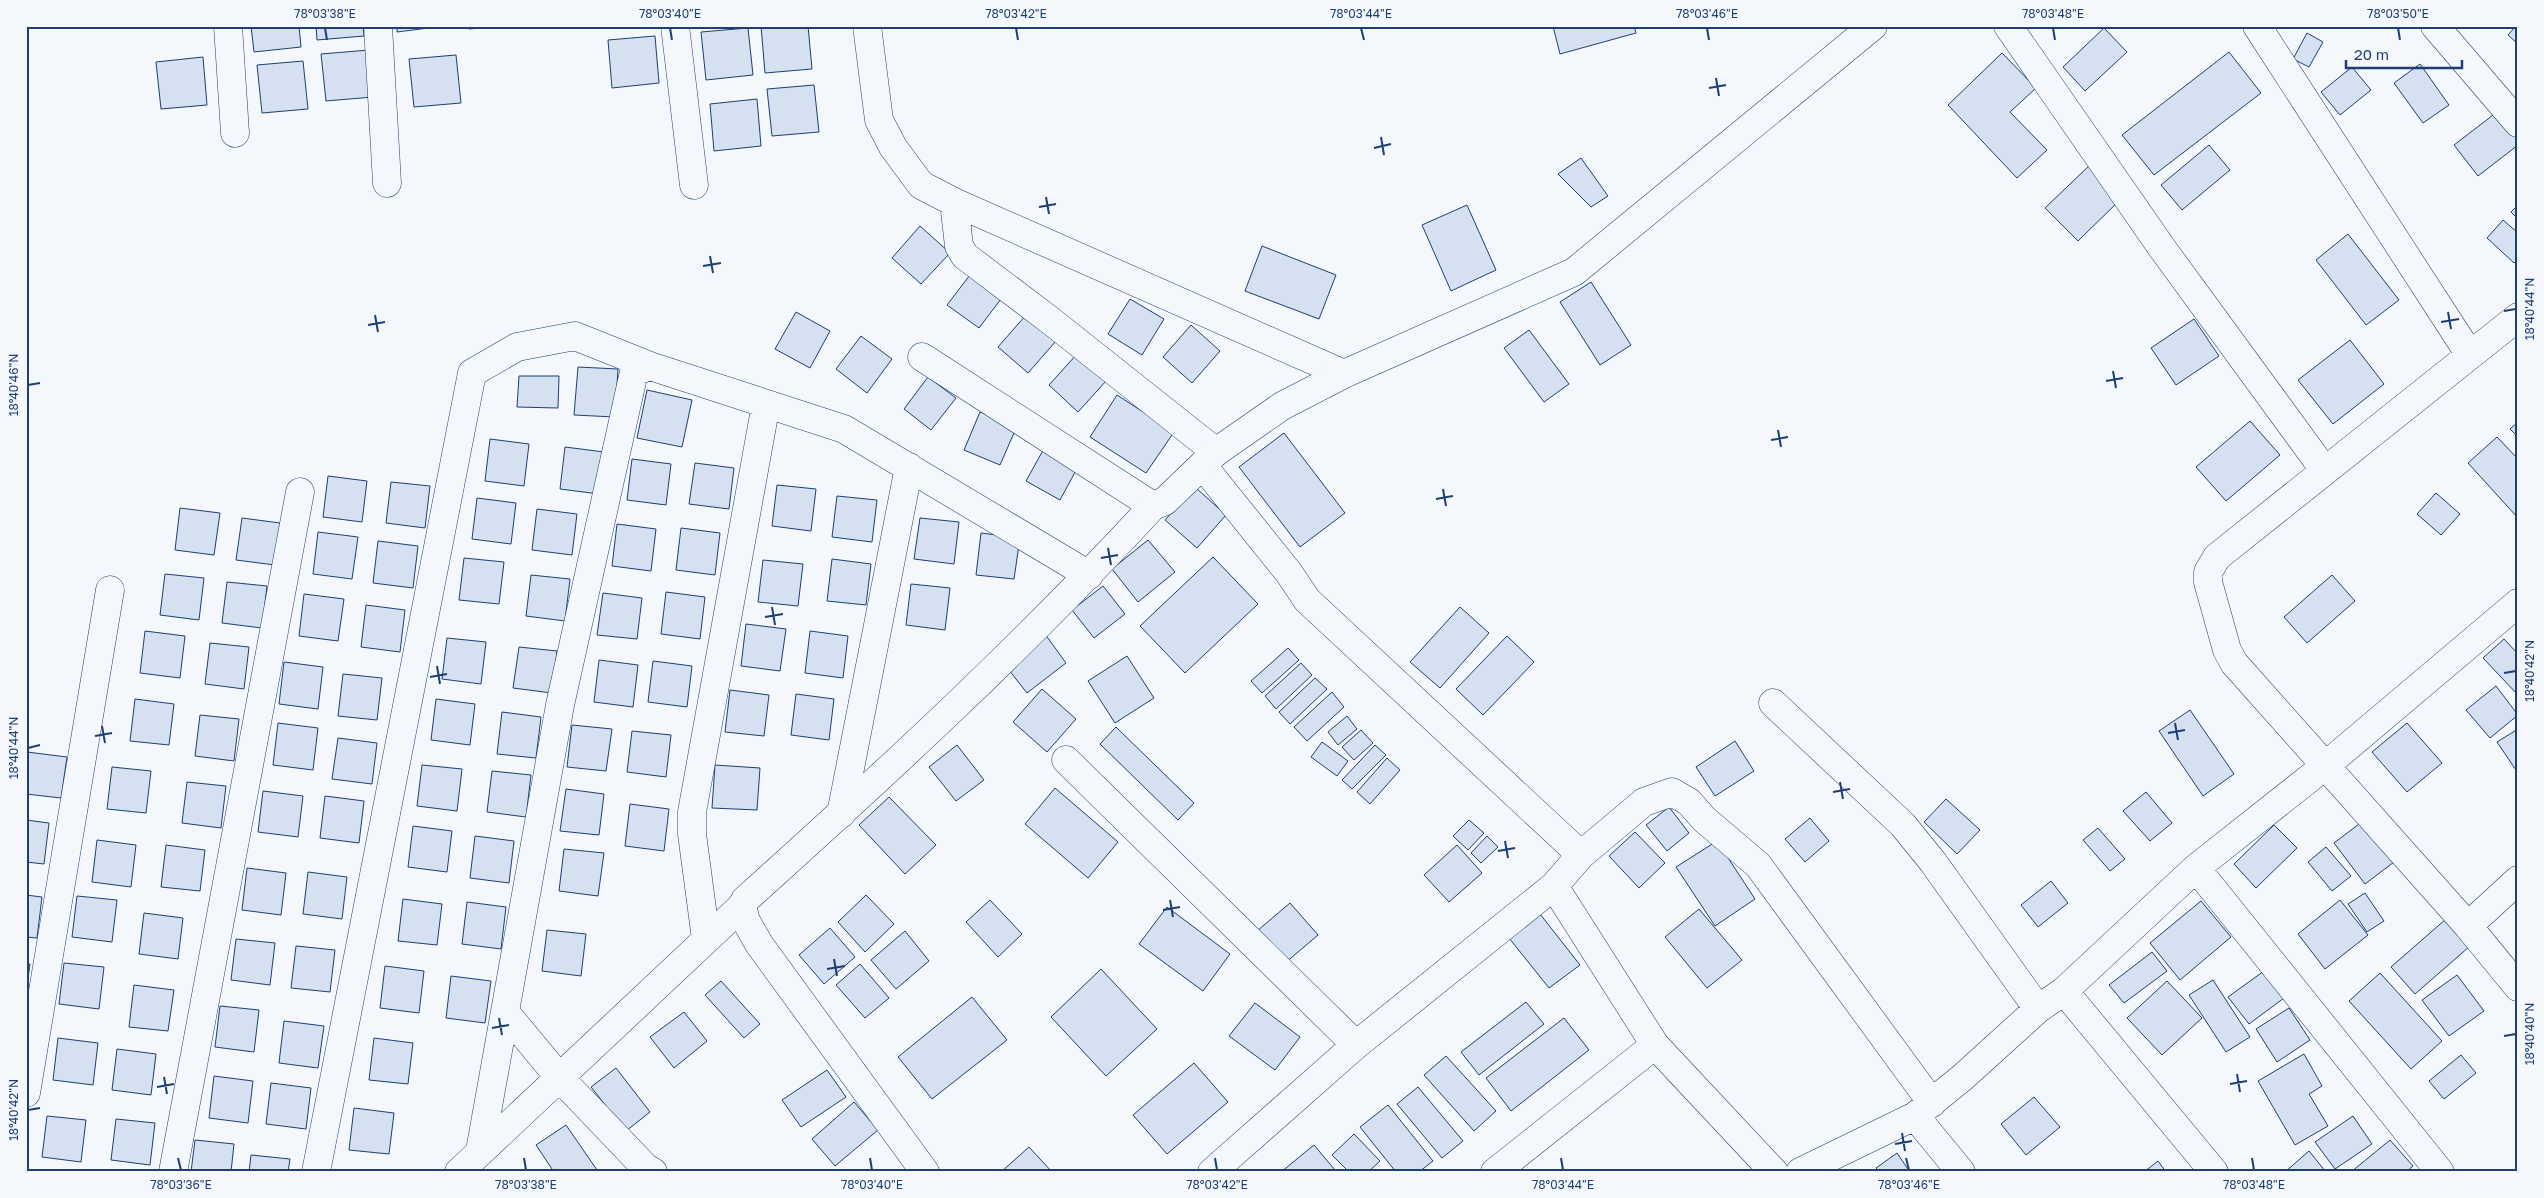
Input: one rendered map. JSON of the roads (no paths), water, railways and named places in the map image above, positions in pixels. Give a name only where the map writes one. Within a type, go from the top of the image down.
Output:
[{"type":"street","points":[[228,26],[235,133]]},
{"type":"street","points":[[378,26],[387,183]]},
{"type":"street","points":[[676,26],[694,186]]},
{"type":"street","points":[[867,26],[879,120],[893,147],[921,185],[954,202],[1344,374]]},
{"type":"street","points":[[460,1172],[706,939],[944,719],[1089,575],[1153,506],[1165,501],[1210,459],[1282,406],[1344,374],[1574,272],[1873,26]]},
{"type":"street","points":[[2008,26],[2162,248],[2325,471]]},
{"type":"street","points":[[2257,26],[2470,355]]},
{"type":"street","points":[[2435,26],[2518,124]]},
{"type":"street","points":[[954,202],[959,246],[965,256],[1051,321],[1210,459],[1307,600],[1581,856]]},
{"type":"street","points":[[2518,317],[2217,557],[2208,572],[2208,582],[2230,656],[2468,926],[2518,987]]},
{"type":"street","points":[[316,1172],[472,373],[517,347],[575,336],[650,366],[844,428],[1089,575]]},
{"type":"street","points":[[922,357],[1153,506]]},
{"type":"street","points":[[480,1152],[560,705],[632,378],[638,369],[650,366]]},
{"type":"street","points":[[706,939],[692,834],[692,812],[766,404]]},
{"type":"street","points":[[841,814],[909,467]]},
{"type":"street","points":[[173,1172],[300,492]]},
{"type":"street","points":[[26,1093],[110,590]]},
{"type":"street","points":[[1800,1172],[1923,1110],[2038,1009],[2064,992],[2196,868],[2325,766],[2518,603]]},
{"type":"street","points":[[1773,703],[1903,825],[1939,870],[2038,1009]]},
{"type":"street","points":[[1066,760],[1356,1045]]},
{"type":"street","points":[[1212,1172],[1356,1045],[1554,886],[1581,856],[1644,802],[1672,792],[1689,802],[1704,819],[1758,865],[1923,1110],[1961,1172]]},
{"type":"street","points":[[2196,868],[2440,1172]]},
{"type":"street","points":[[2468,926],[2518,880]]},
{"type":"street","points":[[1554,886],[1655,1045],[1774,1172]]},
{"type":"street","points":[[742,906],[746,921],[759,944],[925,1172]]},
{"type":"street","points":[[2064,992],[2214,1172]]},
{"type":"street","points":[[505,1012],[559,1077],[645,1167],[653,1172]]},
{"type":"street","points":[[1495,1172],[1655,1045]]}]
